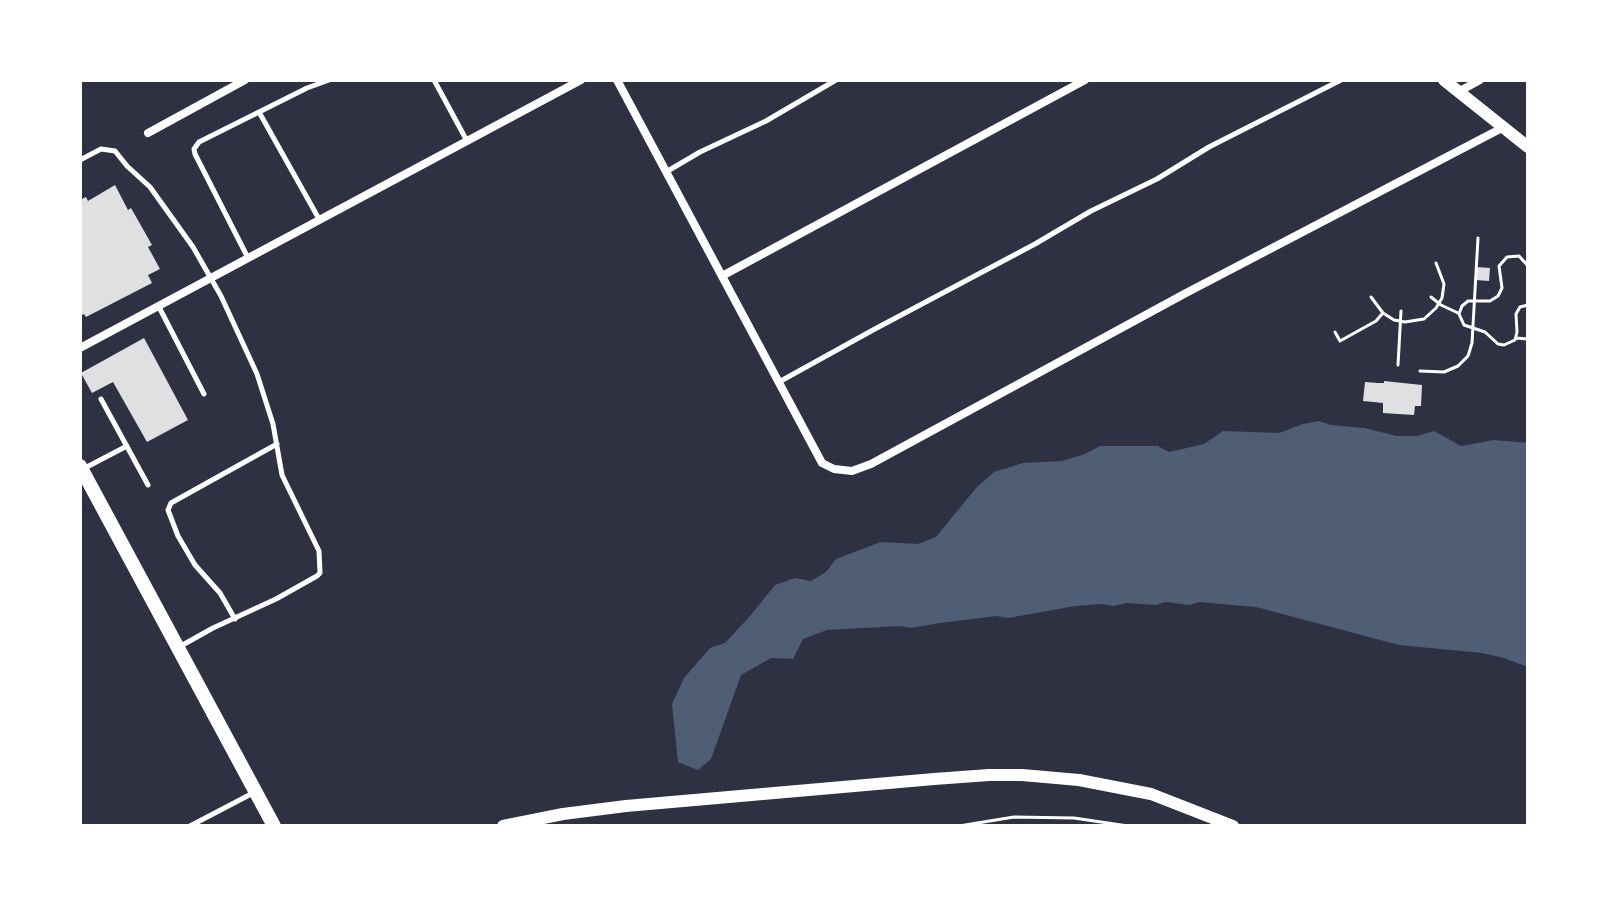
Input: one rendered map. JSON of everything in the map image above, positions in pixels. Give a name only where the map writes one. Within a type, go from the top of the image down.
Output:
[{"type":"main road","points":[[81,468],[274,826]]},
{"type":"street","points":[[148,133],[245,80]]},
{"type":"street","points":[[80,348],[581,80]]},
{"type":"street","points":[[617,80],[822,463],[834,469],[852,471],[871,464],[1186,293],[1502,128]]},
{"type":"street","points":[[722,276],[1085,80]]},
{"type":"street","points":[[1444,80],[1528,147]]},
{"type":"street","points":[[1458,92],[1480,80]]},
{"type":"street","points":[[503,826],[626,806],[989,775],[1054,777],[1102,783],[1151,794],[1233,826]]},
{"type":"lane","points":[[248,258],[194,149],[199,142],[329,80]]},
{"type":"lane","points":[[434,80],[467,141]]},
{"type":"lane","points":[[666,172],[766,121],[836,80]]},
{"type":"lane","points":[[779,382],[1091,211],[1341,80]]},
{"type":"lane","points":[[259,112],[319,220]]},
{"type":"lane","points":[[80,160],[101,149],[115,151],[150,187],[193,247],[257,374],[273,424],[282,475],[319,551],[320,573],[317,576],[178,647]]},
{"type":"lane","points":[[158,306],[204,394]]},
{"type":"lane","points":[[101,399],[148,485]]},
{"type":"lane","points":[[235,619],[220,593],[195,565],[178,536],[168,510],[171,503],[277,444]]},
{"type":"lane","points":[[81,468],[127,446]]},
{"type":"lane","points":[[190,826],[256,792]]},
{"type":"path","points":[[1420,371],[1444,372],[1458,366],[1468,356],[1472,343],[1478,238]]},
{"type":"path","points":[[1459,314],[1465,303],[1490,301],[1498,296],[1502,288],[1499,266],[1507,257],[1519,256],[1528,265]]},
{"type":"path","points":[[1371,297],[1383,313],[1400,322],[1424,319],[1442,298],[1444,284],[1436,263]]},
{"type":"path","points":[[1431,297],[1459,314],[1464,325],[1485,332],[1498,344],[1504,345],[1516,338],[1516,314],[1520,307],[1528,305]]},
{"type":"path","points":[[1398,365],[1401,311]]},
{"type":"path","points":[[1335,332],[1340,341],[1376,321],[1383,313]]},
{"type":"path","points":[[1355,322],[1359,330]]},
{"type":"path","points":[[1516,338],[1528,339]]},
{"type":"path","points":[[959,826],[1014,817],[1044,817],[1128,826]]},
{"type":"water","points":[[1319,421],[1397,436],[1417,436],[1434,431],[1461,446],[1494,440],[1528,443],[1528,667],[1482,653],[1399,645],[1256,607],[1199,602],[1190,605],[1165,602],[1156,605],[1075,606],[1008,618],[997,616],[911,628],[827,630],[803,639],[793,659],[771,658],[741,675],[711,759],[698,770],[678,762],[672,704],[684,678],[710,648],[725,643],[775,585],[795,578],[811,581],[826,572],[836,559],[881,542],[918,544],[936,537],[976,488],[994,472],[1023,463],[1062,461],[1100,446],[1158,446],[1169,452],[1204,444],[1223,431],[1279,433]]},
{"type":"building","points":[[115,185],[152,245],[148,247],[160,269],[148,275],[152,283],[86,317],[84,314],[80,316],[80,200],[86,197],[88,201]]},
{"type":"building","points":[[1476,267],[1490,268],[1489,281],[1475,280]]},
{"type":"building","points":[[144,338],[188,420],[147,442],[113,382],[92,393],[81,373]]},
{"type":"building","points":[[1365,382],[1422,385],[1421,406],[1415,406],[1414,415],[1383,413],[1383,403],[1363,401]]}]
